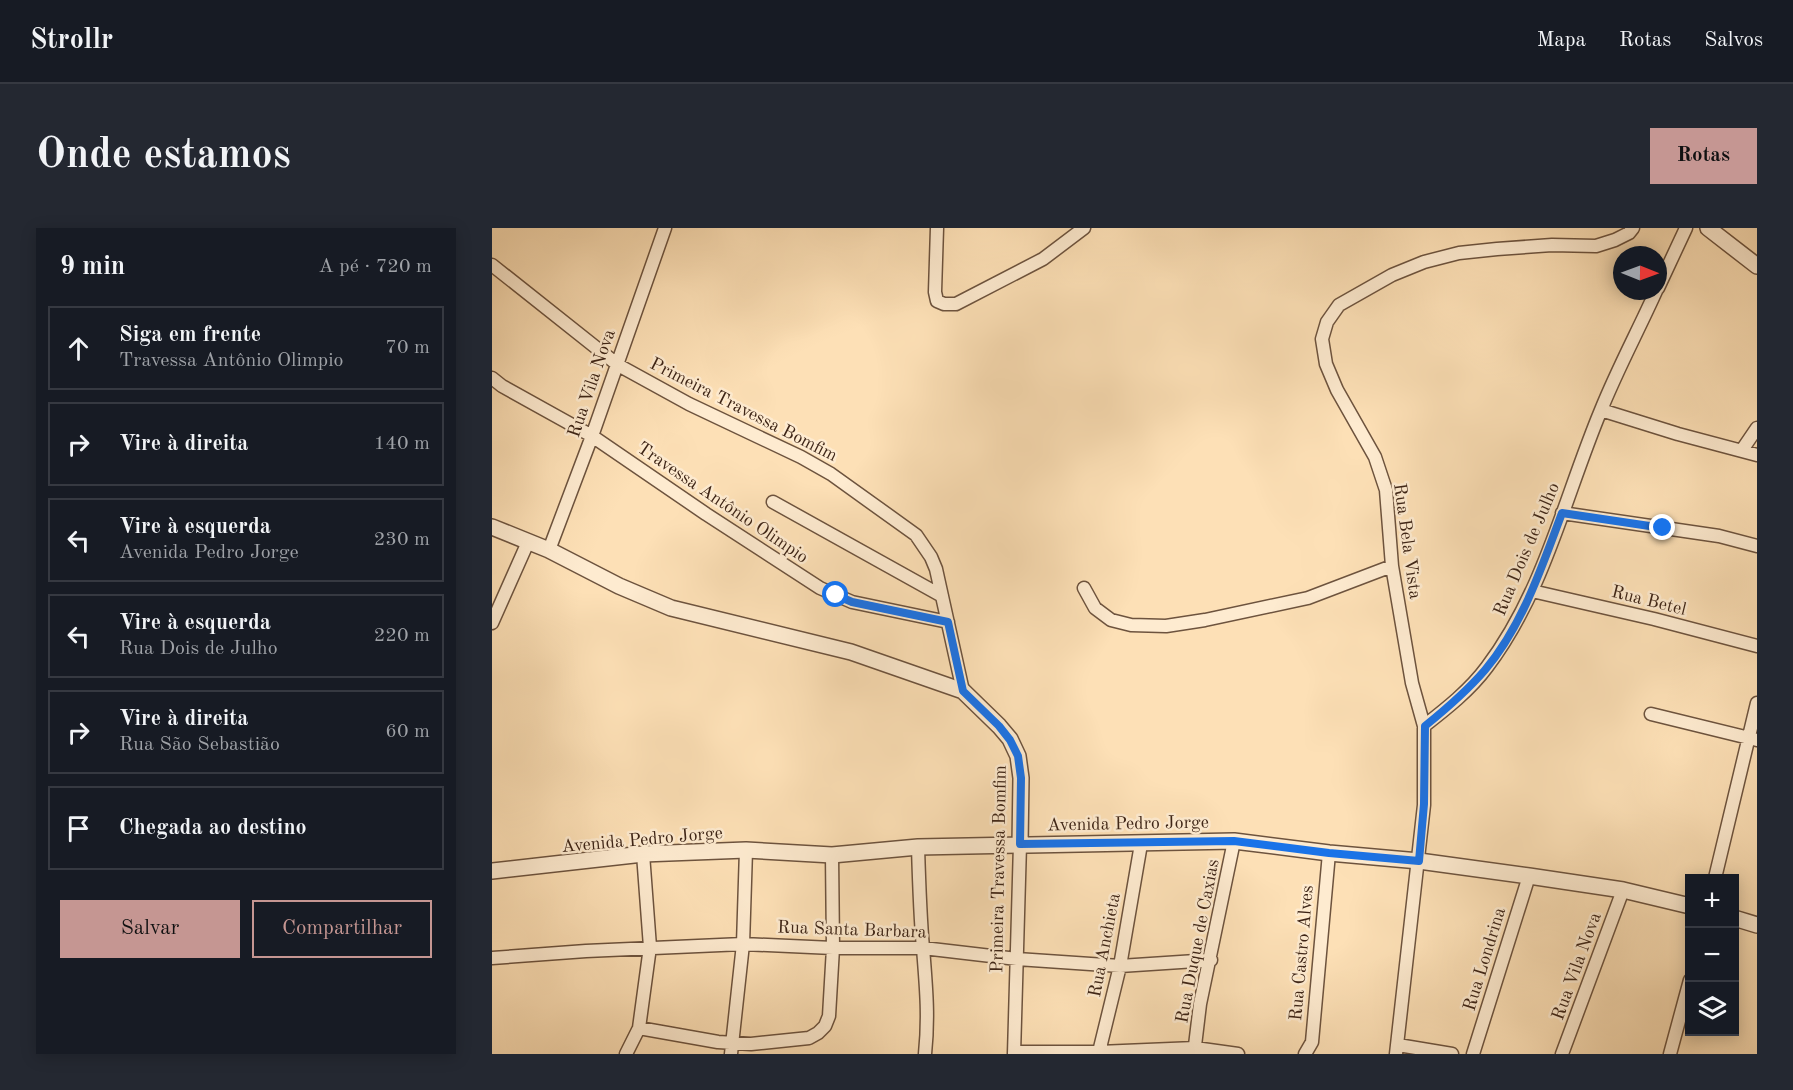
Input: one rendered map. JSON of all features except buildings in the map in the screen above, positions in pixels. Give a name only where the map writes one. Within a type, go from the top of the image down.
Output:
[{"type":"street","name":"Rua Vila Nova","points":[[549,550],[618,365],[665,228]]},
{"type":"street","points":[[937,228],[935,292],[938,301],[944,304],[956,304],[1032,265],[1084,228]]},
{"type":"street","name":"Rua Bela Vista","points":[[1425,726],[1412,683],[1392,566],[1386,490],[1376,457],[1337,390],[1326,364],[1322,339],[1327,321],[1339,305],[1392,275],[1424,262],[1459,253],[1497,249],[1552,245],[1596,246],[1615,240],[1633,228]]},
{"type":"street","name":"Rua Dois de Julho","points":[[1667,268],[1686,228]]},
{"type":"street","points":[[1708,228],[1757,266]]},
{"type":"street","name":"Primeira Travessa Bomfim","points":[[492,265],[618,365],[688,404],[801,457],[831,474],[916,535],[931,557],[963,691],[999,726],[1010,740],[1018,756],[1021,778],[1014,1053]]},
{"type":"street","name":"Rua Dois de Julho","points":[[1425,726],[1486,669],[1506,640],[1532,591],[1601,410],[1652,300]]},
{"type":"street","name":"Travessa Antônio Olimpio","points":[[492,378],[502,386],[592,436],[820,588],[852,602],[948,622]]},
{"type":"street","points":[[1601,410],[1678,434],[1757,454]]},
{"type":"street","points":[[1742,450],[1757,428]]},
{"type":"street","points":[[773,502],[942,596]]},
{"type":"street","points":[[1562,513],[1719,537],[1757,546]]},
{"type":"street","points":[[492,527],[549,550],[619,586],[671,608],[851,652],[963,691]]},
{"type":"street","points":[[492,622],[528,542]]},
{"type":"street","points":[[1084,588],[1095,608],[1111,620],[1131,625],[1166,626],[1308,598],[1392,566]]},
{"type":"street","name":"Rua Betel","points":[[1532,591],[1757,646]]},
{"type":"street","points":[[1716,874],[1753,739],[1757,703]]},
{"type":"street","points":[[1651,714],[1753,739]]},
{"type":"street","points":[[1425,726],[1424,804],[1397,1050],[1452,1054]]},
{"type":"street","name":"Avenida Pedro Jorge","points":[[492,871],[644,854],[746,850],[832,855],[918,847],[1234,841],[1419,861],[1529,876],[1623,890],[1685,905]]},
{"type":"street","name":"Rua Duque de Caxias","points":[[1195,1051],[1200,1004],[1234,841]]},
{"type":"street","name":"Rua Anchieta","points":[[1099,1052],[1120,966],[1142,844]]},
{"type":"street","points":[[918,847],[929,1020],[925,1054]]},
{"type":"street","points":[[732,1049],[743,944],[746,850]]},
{"type":"street","name":"Rua Castro Alves","points":[[1305,1054],[1312,1042],[1321,917],[1329,853]]},
{"type":"street","points":[[626,1054],[639,1028],[650,947],[644,854]]},
{"type":"street","points":[[639,1028],[732,1049],[751,1044],[809,1038],[818,1033],[825,1026],[829,1017],[833,948],[832,855]]},
{"type":"street","name":"Rua Londrina","points":[[1473,1054],[1529,876]]},
{"type":"street","name":"Rua Vila Nova","points":[[1562,1054],[1623,890]]},
{"type":"street","points":[[1739,920],[1757,925]]},
{"type":"street","name":"Rua Santa Barbara","points":[[492,958],[650,947],[743,944],[833,948],[923,948],[1120,966],[1211,960]]},
{"type":"street","points":[[1670,1054],[1688,982]]},
{"type":"street","points":[[1014,1053],[1195,1051],[1238,1054]]},
{"type":"route","points":[[836,595],[852,602],[948,622],[963,691],[999,726],[1010,740],[1018,756],[1021,778],[1020,844],[1234,841],[1419,861],[1424,804],[1425,726],[1462,694],[1486,669],[1506,640],[1532,591],[1562,513],[1663,528]]}]
